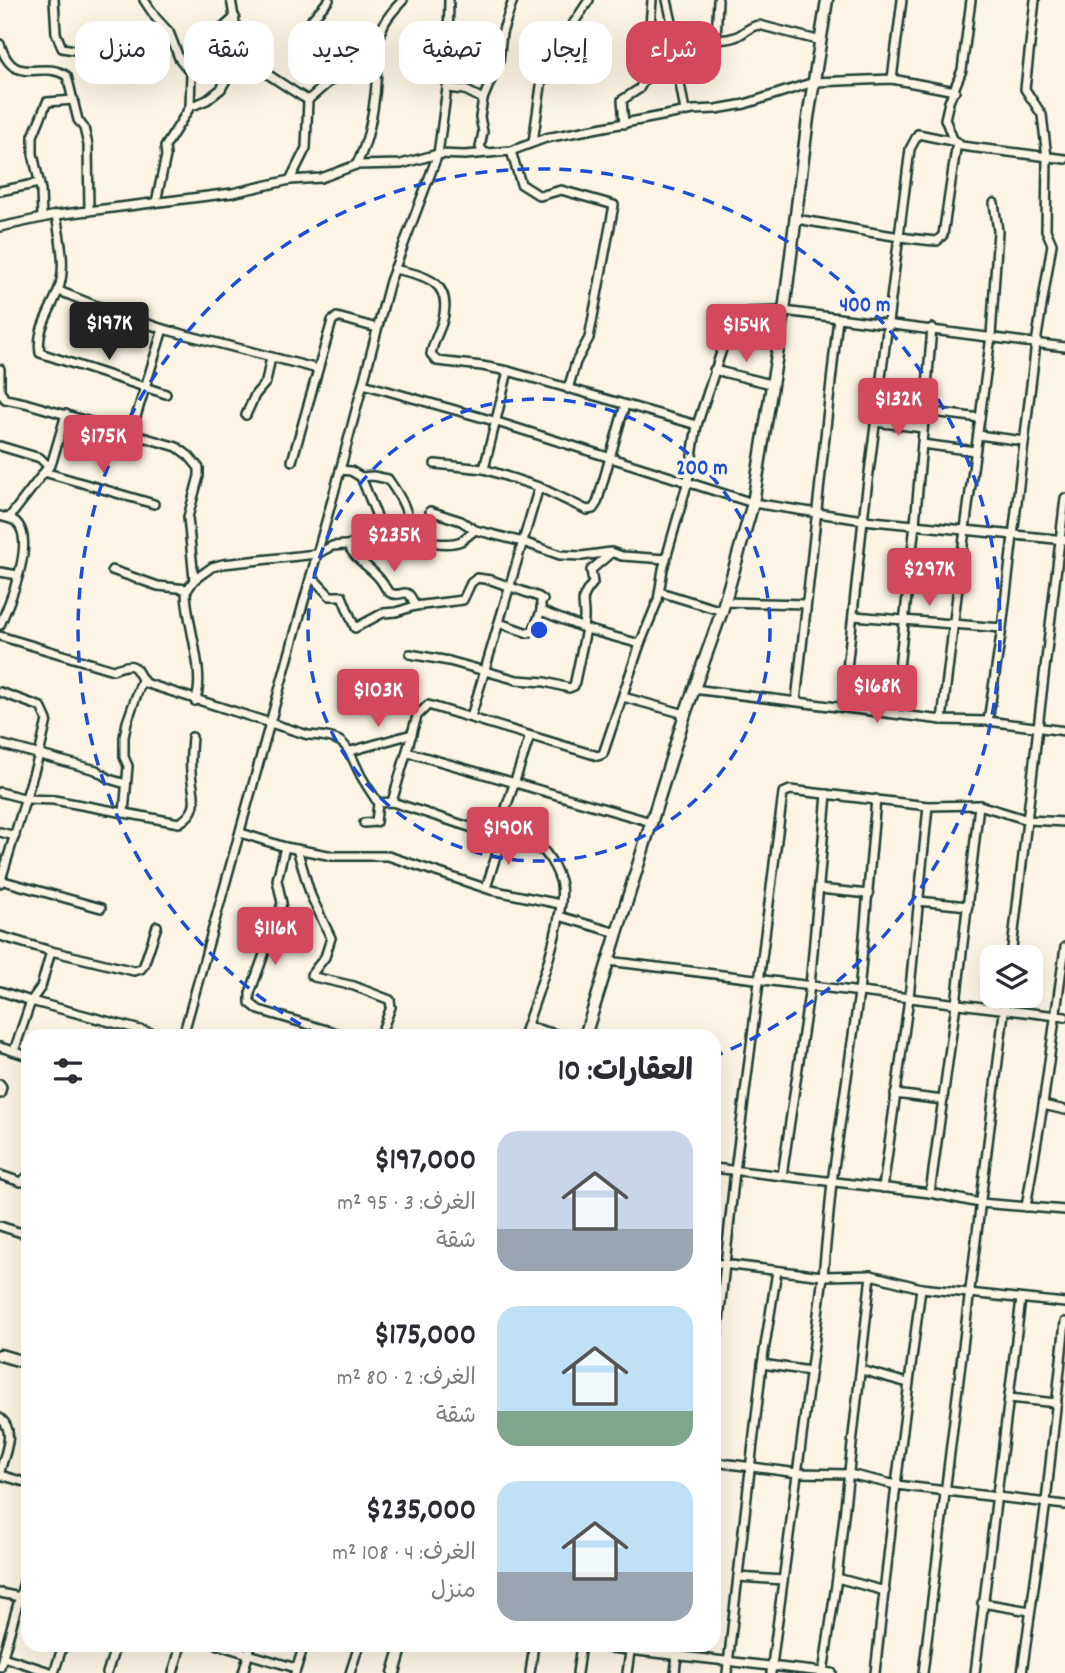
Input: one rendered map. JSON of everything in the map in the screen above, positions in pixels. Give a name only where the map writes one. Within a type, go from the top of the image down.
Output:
[{"type":"street","points":[[54,0],[55,25],[62,48],[75,50]]},
{"type":"street","points":[[144,0],[169,32],[184,64]]},
{"type":"street","points":[[231,0],[236,21]]},
{"type":"street","points":[[312,19],[329,0]]},
{"type":"street","points":[[385,22],[403,0]]},
{"type":"street","points":[[185,1029],[394,268],[438,154],[447,88],[449,0]]},
{"type":"street","points":[[484,152],[480,147],[483,137],[483,99],[499,61],[502,33],[513,0]]},
{"type":"street","points":[[533,142],[542,79],[558,60],[569,30],[589,0]]},
{"type":"street","points":[[624,124],[623,97],[639,89],[647,65],[652,0]]},
{"type":"street","points":[[667,0],[672,21]]},
{"type":"street","points":[[717,21],[718,0]]},
{"type":"street","points":[[587,1029],[693,689],[723,606],[753,503],[784,311],[807,118],[827,0]]},
{"type":"street","points":[[892,79],[902,0]]},
{"type":"street","points":[[971,0],[962,70],[945,120],[953,139],[961,146],[1065,159]]},
{"type":"street","points":[[988,721],[1002,628],[1036,343],[1052,244],[1046,230],[1047,157],[1042,115],[1025,89],[1035,0]]},
{"type":"street","points":[[231,21],[235,18]]},
{"type":"street","points":[[721,39],[734,38],[750,27],[759,25],[821,41]]},
{"type":"street","points":[[0,44],[10,65],[29,72],[60,71],[67,76],[78,120],[84,128],[88,145],[89,211]]},
{"type":"street","points":[[274,77],[308,100]]},
{"type":"street","points":[[0,227],[56,215],[232,192],[290,180],[321,178],[356,165],[401,163],[438,154],[465,155],[511,150],[533,142],[685,111],[746,104],[814,82],[892,79],[955,91]]},
{"type":"street","points":[[156,202],[166,156],[165,147],[190,107],[191,84]]},
{"type":"street","points":[[190,107],[215,94],[224,84]]},
{"type":"street","points":[[290,180],[306,148],[308,100],[327,84]]},
{"type":"street","points":[[356,165],[363,153],[375,84]]},
{"type":"street","points":[[680,84],[685,111]]},
{"type":"street","points":[[447,88],[465,90],[483,99]]},
{"type":"street","points":[[42,218],[33,136],[44,104],[50,100],[74,100]]},
{"type":"street","points":[[843,706],[863,520],[911,149],[918,134],[957,142]]},
{"type":"street","points":[[796,219],[899,238],[937,241],[943,235],[957,142]]},
{"type":"street","points":[[511,150],[521,184],[540,196],[561,190],[614,205],[591,328],[568,389]]},
{"type":"street","points":[[0,191],[39,183]]},
{"type":"street","points":[[942,720],[964,529],[991,337],[998,231],[994,203]]},
{"type":"street","points":[[56,215],[63,260],[59,291],[45,317],[40,335],[40,353],[166,394]]},
{"type":"street","points":[[394,268],[420,274],[440,287],[444,293],[442,321],[433,345],[433,359],[508,371],[698,425]]},
{"type":"street","points":[[59,291],[163,329],[318,369]]},
{"type":"street","points":[[392,802],[417,716],[428,705],[598,756],[603,754],[640,644],[659,600],[659,585],[688,481],[698,425],[733,316],[747,312],[784,311],[1065,347]]},
{"type":"street","points":[[292,461],[334,319],[337,317],[377,328]]},
{"type":"street","points":[[796,701],[838,318]]},
{"type":"street","points":[[894,713],[915,524],[932,328]]},
{"type":"street","points":[[131,433],[163,329]]},
{"type":"street","points":[[246,415],[248,407],[266,382],[271,357]]},
{"type":"street","points":[[0,369],[0,391],[5,399],[177,447],[190,456],[199,468],[188,517],[194,580]]},
{"type":"street","points":[[715,370],[771,384]]},
{"type":"street","points":[[484,469],[508,371]]},
{"type":"street","points":[[363,384],[494,421],[753,503],[863,520],[1062,540]]},
{"type":"street","points":[[435,464],[484,469],[539,486],[578,507],[593,509],[625,405]]},
{"type":"street","points":[[925,411],[980,418]]},
{"type":"street","points":[[0,625],[18,575],[23,552],[22,531],[15,521],[4,517],[55,456],[66,414]]},
{"type":"street","points":[[876,422],[923,428]]},
{"type":"street","points":[[978,435],[1024,441]]},
{"type":"street","points":[[922,444],[975,451]]},
{"type":"street","points":[[0,446],[40,458],[46,470],[154,504]]},
{"type":"street","points":[[340,470],[351,471],[361,477],[388,479],[406,510],[410,529],[408,536]]},
{"type":"street","points":[[361,477],[378,519],[394,541]]},
{"type":"street","points":[[471,718],[539,486]]},
{"type":"street","points":[[1012,945],[1065,498]]},
{"type":"street","points":[[430,510],[461,521],[475,530],[560,555],[582,556],[611,552],[622,556],[666,559]]},
{"type":"street","points":[[195,701],[199,677],[186,602],[187,589],[194,580],[212,567],[317,554],[332,545],[394,541],[408,536],[450,543],[460,541],[475,530]]},
{"type":"street","points":[[348,545],[354,556],[379,578],[389,592],[410,594],[415,606]]},
{"type":"street","points":[[410,654],[449,661],[517,680],[545,682],[569,688],[574,686],[585,627],[586,615],[582,606],[584,595],[593,583],[591,570],[611,552]]},
{"type":"street","points":[[112,570],[158,586],[187,589]]},
{"type":"street","points":[[0,572],[18,575]]},
{"type":"street","points":[[311,576],[331,597],[342,596],[355,628],[383,613],[463,600],[471,583],[477,578],[491,580],[543,600],[533,631],[528,633],[499,623]]},
{"type":"street","points":[[660,592],[723,606],[806,604]]},
{"type":"street","points":[[541,611],[640,644]]},
{"type":"street","points":[[854,616],[1002,628]]},
{"type":"street","points":[[0,636],[113,670],[133,666],[140,672],[142,680],[124,737],[124,757],[128,766],[124,813]]},
{"type":"street","points":[[142,680],[195,701],[240,712],[307,735],[340,741],[351,751],[364,782],[378,803],[376,822],[364,823]]},
{"type":"street","points":[[693,689],[942,720],[988,721],[1065,731]]},
{"type":"street","points":[[0,692],[41,707],[47,720],[27,799],[0,881],[101,908]]},
{"type":"street","points":[[623,697],[685,714]]},
{"type":"street","points":[[351,751],[412,734]]},
{"type":"street","points":[[486,888],[530,736]]},
{"type":"street","points":[[0,792],[27,799],[54,800],[179,823],[190,816],[195,803],[191,775],[192,737]]},
{"type":"street","points":[[0,744],[96,770],[109,779],[126,784]]},
{"type":"street","points":[[407,752],[652,822]]},
{"type":"street","points":[[721,1290],[783,793],[790,790],[928,806],[979,805],[1028,820],[1065,822]]},
{"type":"street","points":[[782,1176],[810,986],[827,794]]},
{"type":"street","points":[[771,1670],[823,1276],[832,1182],[859,993],[876,799]]},
{"type":"street","points":[[378,803],[392,802],[544,851],[548,856],[561,884],[559,916],[526,1029]]},
{"type":"street","points":[[930,1194],[979,805]]},
{"type":"street","points":[[883,1188],[909,998],[928,806]]},
{"type":"street","points":[[0,832],[15,836]]},
{"type":"street","points":[[241,833],[285,847],[333,856],[388,856],[519,898],[560,904]]},
{"type":"street","points":[[285,847],[277,880],[282,903],[250,993],[250,1003],[259,1010],[312,1029]]},
{"type":"street","points":[[297,849],[311,896],[331,938],[324,957],[311,975],[355,986],[390,1000],[391,1007],[383,1029]]},
{"type":"street","points":[[819,888],[869,894]]},
{"type":"street","points":[[918,901],[968,906]]},
{"type":"street","points":[[559,916],[617,933]]},
{"type":"street","points":[[0,936],[134,971],[144,965],[157,926]]},
{"type":"street","points":[[1026,1207],[1061,1017],[1065,947]]},
{"type":"street","points":[[21,1029],[31,1001],[41,987],[51,951]]},
{"type":"street","points":[[608,961],[1061,1017]]},
{"type":"street","points":[[0,991],[138,1029]]},
{"type":"street","points":[[923,1673],[1004,1008]]},
{"type":"street","points":[[527,1026],[538,1029]]},
{"type":"street","points":[[14,1051],[21,1030]]},
{"type":"street","points":[[0,1047],[21,1054]]},
{"type":"street","points":[[0,1084],[0,1094]]},
{"type":"street","points":[[895,1094],[943,1100]]},
{"type":"street","points":[[1043,1105],[1065,1110]]},
{"type":"street","points":[[721,1169],[930,1194],[980,1203],[1065,1210]]},
{"type":"street","points":[[0,1175],[21,1182]]},
{"type":"street","points":[[0,1226],[21,1232]]},
{"type":"street","points":[[721,1264],[823,1276],[872,1275],[921,1288],[1065,1303]]},
{"type":"street","points":[[727,1673],[762,1364],[777,1271]]},
{"type":"street","points":[[654,1652],[771,1670],[826,1672],[872,1275]]},
{"type":"street","points":[[875,1673],[921,1288]]},
{"type":"street","points":[[975,1673],[1021,1299]]},
{"type":"street","points":[[1022,1673],[1046,1502],[1065,1322]]},
{"type":"street","points":[[0,1355],[21,1361]]},
{"type":"street","points":[[762,1364],[810,1371]]},
{"type":"street","points":[[860,1370],[908,1383]]},
{"type":"street","points":[[1009,1398],[1057,1403]]},
{"type":"street","points":[[0,1418],[7,1424],[10,1432],[0,1473],[21,1480]]},
{"type":"street","points":[[721,1463],[798,1473],[849,1474],[896,1485],[1065,1505]]},
{"type":"street","points":[[738,1577],[783,1580]]},
{"type":"street","points":[[837,1578],[884,1591]]},
{"type":"street","points":[[0,1592],[20,1597]]},
{"type":"street","points":[[0,1667],[21,1593]]},
{"type":"street","points":[[982,1603],[1030,1611]]},
{"type":"street","points":[[3,1657],[54,1673],[61,1652]]},
{"type":"street","points":[[107,1673],[114,1652]]},
{"type":"street","points":[[173,1673],[179,1652]]},
{"type":"street","points":[[240,1652],[296,1671],[302,1652]]},
{"type":"street","points":[[243,1673],[250,1652]]},
{"type":"street","points":[[350,1673],[357,1652]]},
{"type":"street","points":[[394,1673],[400,1652]]},
{"type":"street","points":[[530,1673],[533,1652]]},
{"type":"street","points":[[577,1673],[581,1652]]},
{"type":"street","points":[[628,1673],[631,1652]]},
{"type":"street","points":[[675,1673],[677,1652]]}]
